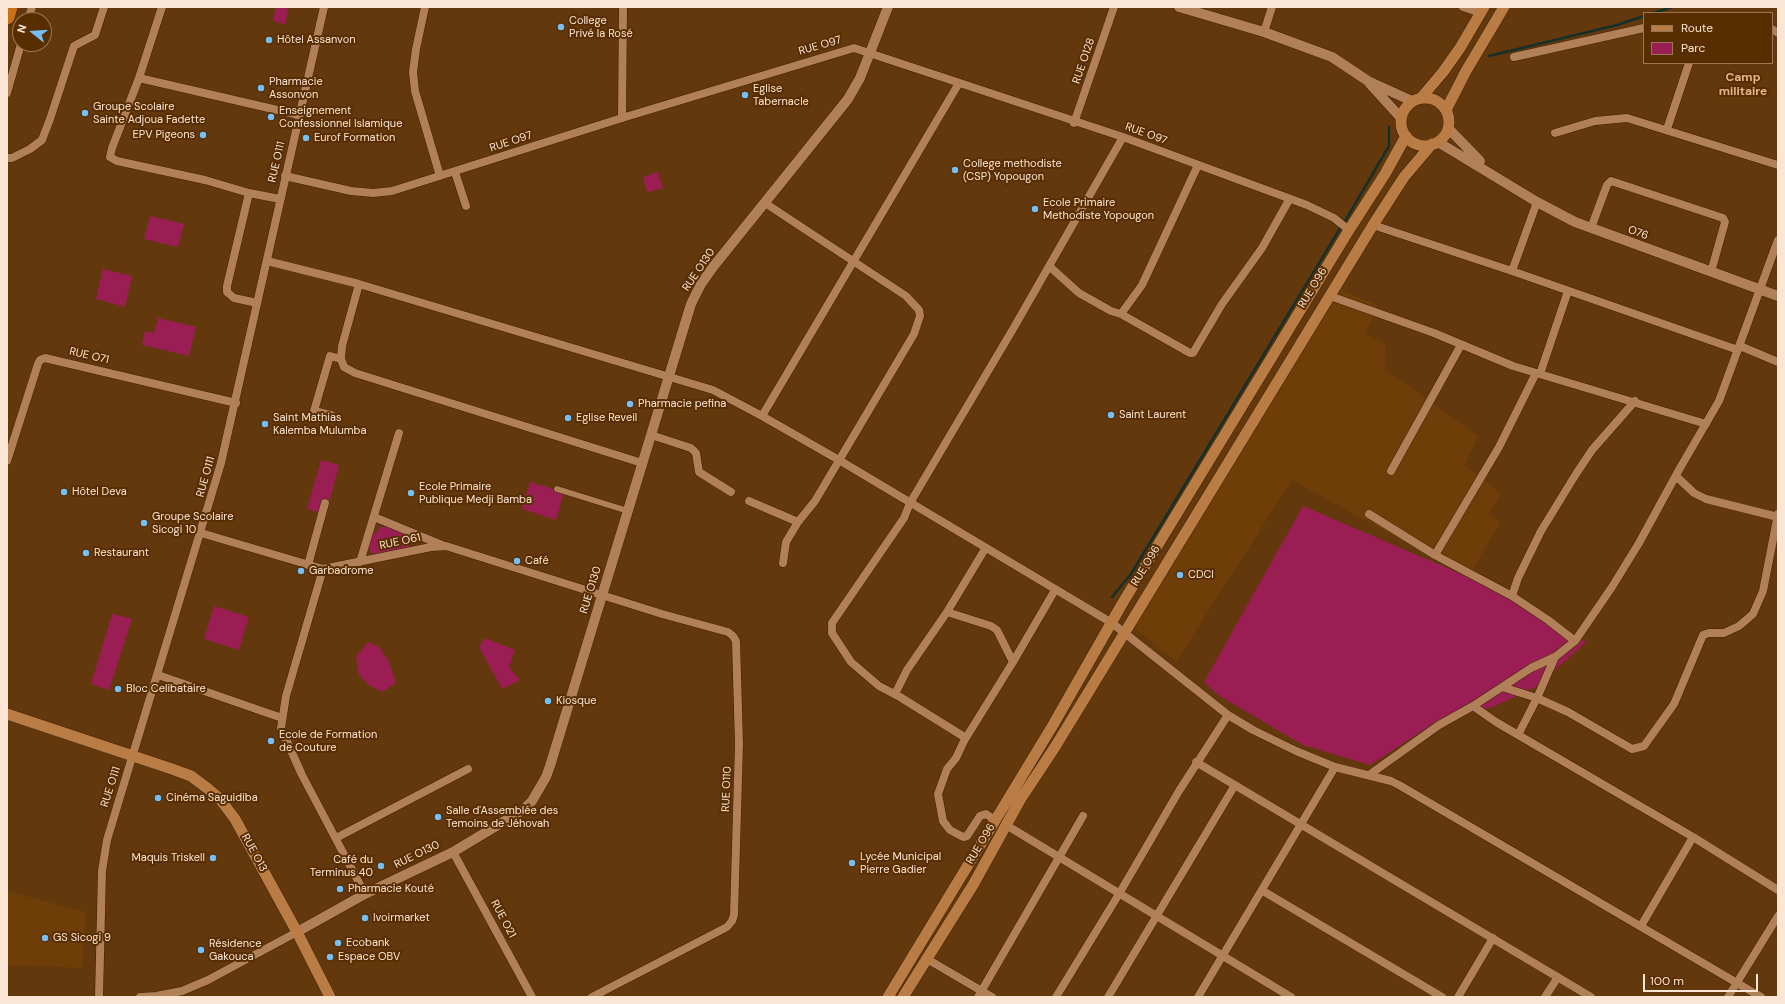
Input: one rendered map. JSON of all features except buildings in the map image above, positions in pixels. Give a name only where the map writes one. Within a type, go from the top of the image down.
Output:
[{"type":"highway","points":[[7,16],[10,7]]},
{"type":"main road","points":[[1446,110],[1450,99],[1504,7]]},
{"type":"main road","points":[[1417,100],[1432,99],[1442,105],[1446,110],[1449,122],[1446,133],[1435,143],[1427,146],[1415,143],[1406,136],[1403,130],[1401,118],[1405,109],[1417,100],[1443,72],[1483,10]]},
{"type":"main road","name":"RUE O96","points":[[888,997],[1349,230],[1385,174],[1406,136]]},
{"type":"main road","name":"RUE O96","points":[[903,997],[973,885],[1006,825],[1373,225],[1404,177],[1435,143]]},
{"type":"main road","name":"RUE O13","points":[[7,714],[190,776],[220,799],[235,819],[297,932],[330,997]]},
{"type":"street","points":[[7,158],[12,158],[30,149],[42,140],[74,46],[95,35],[104,7]]},
{"type":"street","points":[[162,7],[139,78],[112,148],[110,157],[117,161],[205,180],[249,193],[280,199]]},
{"type":"street","name":"RUE O111","points":[[99,997],[102,871],[105,850],[113,819],[201,533],[236,403],[285,176],[324,7]]},
{"type":"street","points":[[425,7],[416,49],[413,72],[415,91],[440,176]]},
{"type":"street","points":[[622,118],[623,7]]},
{"type":"street","name":"RUE O130","points":[[140,997],[156,996],[182,991],[208,980],[365,894],[453,852],[523,810],[532,801],[539,791],[550,766],[689,310],[701,284],[848,99],[860,78],[888,7]]},
{"type":"street","name":"RUE O128","points":[[1074,122],[1114,7]]},
{"type":"street","points":[[1179,7],[1264,32],[1332,57],[1368,80],[1417,100]]},
{"type":"street","points":[[1264,32],[1272,7]]},
{"type":"street","points":[[1463,7],[1483,10]]},
{"type":"street","points":[[1514,57],[1643,28]]},
{"type":"street","name":"RUE O97","points":[[285,176],[351,191],[373,193],[392,191],[622,118],[848,49],[860,49],[1074,122],[1123,137],[1322,212],[1334,218],[1349,230]]},
{"type":"street","points":[[7,93],[19,52]]},
{"type":"street","points":[[1667,129],[1690,64]]},
{"type":"street","points":[[139,78],[299,115]]},
{"type":"street","points":[[1368,80],[1401,118]]},
{"type":"street","points":[[762,416],[959,83]]},
{"type":"street","points":[[1555,133],[1595,121],[1622,118],[1637,120],[1778,165]]},
{"type":"street","points":[[1448,128],[1467,149],[1498,177]]},
{"type":"street","points":[[966,738],[895,694],[879,686],[848,659],[832,633],[832,623],[904,518],[910,503],[1123,137]]},
{"type":"street","points":[[1435,143],[1498,177]]},
{"type":"street","points":[[1121,314],[1142,285],[1198,165]]},
{"type":"street","points":[[455,172],[466,206]]},
{"type":"street","name":"O76","points":[[1498,177],[1537,202],[1591,228],[1778,296]]},
{"type":"street","points":[[1591,228],[1607,185],[1611,181],[1723,218],[1725,222],[1711,272]]},
{"type":"street","points":[[249,193],[227,286],[228,292],[234,298],[257,303]]},
{"type":"street","points":[[1049,266],[1079,293],[1111,311],[1121,314],[1190,353],[1193,353],[1222,304],[1262,248],[1289,200]]},
{"type":"street","points":[[1512,271],[1537,202]]},
{"type":"street","points":[[765,203],[854,260],[906,296],[919,310],[920,316],[914,334],[816,501],[798,522],[786,542],[783,563]]},
{"type":"street","points":[[1373,225],[1778,362]]},
{"type":"street","points":[[1369,775],[1439,725],[1473,706],[1531,668],[1555,657],[1575,641],[1639,543],[1725,388],[1778,240]]},
{"type":"street","points":[[267,261],[359,284],[713,390],[839,460],[985,549],[1112,623],[1228,715],[1275,741],[1335,766],[1391,781],[1399,785],[1761,997]]},
{"type":"street","points":[[359,284],[342,346],[341,359],[344,367],[355,373],[642,463]]},
{"type":"street","points":[[1435,555],[1499,446],[1538,374],[1568,291]]},
{"type":"street","points":[[1330,296],[1419,327],[1461,345],[1538,374],[1706,424]]},
{"type":"street","points":[[1391,471],[1461,345]]},
{"type":"street","points":[[331,415],[314,411],[330,356],[341,359]]},
{"type":"street","name":"RUE O71","points":[[7,461],[38,364],[40,360],[45,358],[236,403]]},
{"type":"street","points":[[1512,596],[1518,578],[1541,531],[1576,474],[1592,450],[1635,402]]},
{"type":"street","points":[[360,562],[399,434]]},
{"type":"street","points":[[651,435],[691,448],[696,453],[699,472],[731,492]]},
{"type":"street","points":[[1502,687],[1537,698],[1568,712],[1632,749],[1644,746],[1674,704],[1703,635],[1709,633],[1724,633],[1739,626],[1753,614],[1764,591],[1778,516],[1706,499],[1694,493],[1676,476]]},
{"type":"street","points":[[557,489],[628,511]]},
{"type":"street","points":[[749,501],[798,522]]},
{"type":"street","points":[[308,565],[325,504]]},
{"type":"street","points":[[1369,514],[1435,555],[1512,596],[1548,620],[1575,641]]},
{"type":"street","points":[[374,517],[446,546]]},
{"type":"street","name":"RUE O61","points":[[201,533],[323,569],[431,547],[446,546],[602,595]]},
{"type":"street","points":[[895,694],[907,670],[947,612],[985,549]]},
{"type":"street","points":[[323,569],[304,632],[282,718],[284,736],[365,894]]},
{"type":"street","points":[[995,820],[986,814],[980,816],[967,836],[963,837],[950,830],[942,820],[938,794],[945,774],[956,758],[966,738],[1055,590]]},
{"type":"street","name":"RUE O110","points":[[592,997],[727,927],[732,921],[734,915],[739,761],[736,641],[733,636],[728,632],[662,614],[602,595]]},
{"type":"street","points":[[947,612],[990,626],[997,630],[1013,662]]},
{"type":"street","points":[[1518,735],[1537,698],[1555,657]]},
{"type":"street","points":[[158,675],[282,718]]},
{"type":"street","points":[[1473,706],[1518,735],[1693,837],[1778,890]]},
{"type":"street","points":[[1056,997],[1119,894],[1196,762],[1228,715]]},
{"type":"street","points":[[1196,762],[1591,997]]},
{"type":"street","points":[[1198,997],[1263,890],[1335,766]]},
{"type":"street","points":[[336,838],[468,769]]},
{"type":"street","points":[[1108,997],[1235,785]]},
{"type":"street","points":[[980,994],[1082,816]]},
{"type":"street","points":[[1006,825],[1286,996]]},
{"type":"street","points":[[1641,926],[1693,837]]},
{"type":"street","name":"RUE O21","points":[[453,852],[532,997]]},
{"type":"street","points":[[1263,890],[1442,997]]},
{"type":"street","points":[[1728,997],[1778,916]]},
{"type":"street","points":[[1458,997],[1493,938]]},
{"type":"street","points":[[927,959],[980,994],[992,997]]},
{"type":"street","points":[[1545,997],[1558,977]]},
{"type":"shaded area","points":[[1340,290],[1378,305],[1366,333],[1385,344],[1386,370],[1478,436],[1465,465],[1501,494],[1489,514],[1501,522],[1468,577],[1292,480],[1176,662],[1134,627],[1239,451]]},
{"type":"shaded area","name":"GS Sicogi 9","points":[[7,891],[86,912],[82,968],[7,965]]},
{"type":"green space","points":[[276,7],[289,7],[285,24],[273,21]]},
{"type":"green space","points":[[658,172],[663,188],[647,192],[643,177]]},
{"type":"green space","points":[[150,216],[184,224],[178,247],[144,239]]},
{"type":"green space","points":[[103,269],[132,276],[125,307],[96,299]]},
{"type":"green space","points":[[158,318],[196,327],[189,356],[142,345],[145,331],[154,333]]},
{"type":"green space","points":[[321,460],[339,465],[329,503],[324,501],[320,513],[307,509]]},
{"type":"green space","points":[[530,482],[564,492],[556,520],[522,509]]},
{"type":"green space","points":[[1303,506],[1468,577],[1586,642],[1537,686],[1493,707],[1436,722],[1370,765],[1303,745],[1218,695],[1204,682]]},
{"type":"green space","points":[[391,526],[407,533],[410,543],[407,549],[374,555],[368,548],[373,535],[381,527]]},
{"type":"green space","points":[[214,606],[249,617],[239,650],[204,639]]},
{"type":"green space","points":[[112,614],[132,619],[109,690],[91,684]]},
{"type":"green space","points":[[484,638],[515,650],[509,667],[520,680],[502,689],[479,647]]},
{"type":"green space","points":[[368,642],[380,648],[389,662],[396,683],[382,692],[370,686],[359,675],[356,657]]},
{"type":"waterway","points":[[1657,12],[1672,7]]},
{"type":"waterway","points":[[1489,56],[1617,25],[1643,16]]},
{"type":"waterway","points":[[1344,223],[1389,146],[1389,127]]},
{"type":"waterway","points":[[1112,597],[1131,574],[1341,227]]},
{"type":"place","name":"College Privé la Rosé","points":[[561,27]]},
{"type":"place","name":"Hôtel Assanvon","points":[[269,40]]},
{"type":"place","name":"Pharmacie Assonvon","points":[[261,88]]},
{"type":"place","name":"Eglise Tabernacle","points":[[745,95]]},
{"type":"place","name":"Groupe Scolaire Sainte Adjoua Fadette","points":[[85,113]]},
{"type":"place","name":"Enseignement Confessionnel Islamique","points":[[271,117]]},
{"type":"place","name":"EPV Pigeons","points":[[203,135]]},
{"type":"place","name":"Eurof Formation","points":[[306,138]]},
{"type":"place","name":"College methodiste (CSP) Yopougon","points":[[955,170]]},
{"type":"place","name":"Ecole Primaire Methodiste Yopougon","points":[[1035,209]]},
{"type":"place","name":"Pharmacie pefina","points":[[630,404]]},
{"type":"place","name":"Saint Laurent","points":[[1111,415]]},
{"type":"place","name":"Eglise Reveil","points":[[568,418]]},
{"type":"place","name":"Saint Mathias Kalemba Mulumba","points":[[265,424]]},
{"type":"place","name":"Hôtel Deva","points":[[64,492]]},
{"type":"place","name":"Ecole Primaire Publique Medji Bamba","points":[[411,493]]},
{"type":"place","name":"Groupe Scolaire Sicogi 10","points":[[144,523]]},
{"type":"place","name":"Restaurant","points":[[86,553]]},
{"type":"place","name":"Café","points":[[517,561]]},
{"type":"place","name":"Garbadrome","points":[[301,571]]},
{"type":"place","name":"CDCI","points":[[1180,575]]},
{"type":"place","name":"Bloc Celibataire","points":[[118,689]]},
{"type":"place","name":"Kiosque","points":[[548,701]]},
{"type":"place","name":"Ecole de Formation de Couture","points":[[271,741]]},
{"type":"place","name":"Cinéma Saguidiba","points":[[158,798]]},
{"type":"place","name":"Salle d'Assemblée des Temoins de Jéhovah","points":[[438,817]]},
{"type":"place","name":"Maquis Triskell","points":[[213,858]]},
{"type":"place","name":"Lycée Municipal Pierre Gadier","points":[[852,863]]},
{"type":"place","name":"Café du Terminus 40","points":[[381,866]]},
{"type":"place","name":"Pharmacie Kouté","points":[[340,889]]},
{"type":"place","name":"Ivoirmarket","points":[[365,918]]},
{"type":"place","name":"GS Sicogi 9","points":[[45,938]]},
{"type":"place","name":"Ecobank","points":[[338,943]]},
{"type":"place","name":"Résidence Gakouca","points":[[201,950]]},
{"type":"place","name":"Espace OBV","points":[[330,957]]},
{"type":"district","name":"Camp militaire","points":[[1743,85]]}]
